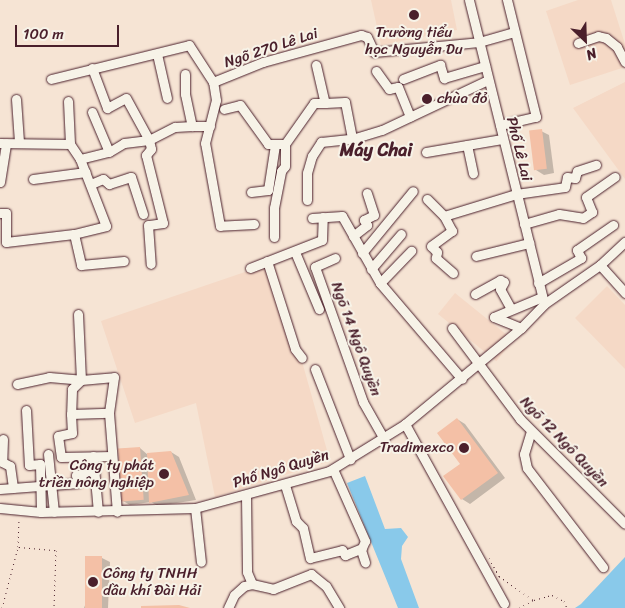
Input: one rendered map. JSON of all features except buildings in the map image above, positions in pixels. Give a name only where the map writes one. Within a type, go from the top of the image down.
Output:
[{"type":"street","name":"Phố Lê Lai","points":[[469,0],[543,301]]},
{"type":"street","points":[[500,125],[536,117],[514,32],[508,0]]},
{"type":"street","points":[[479,42],[514,32]]},
{"type":"street","name":"Ngõ 270 Lê Lai","points":[[254,224],[220,226],[206,143],[212,109],[216,100],[213,82],[263,62],[361,35],[366,36],[374,52],[479,42]]},
{"type":"street","points":[[578,43],[598,36],[606,38],[617,47],[625,62]]},
{"type":"street","points":[[51,79],[191,45],[213,82]]},
{"type":"street","points":[[157,54],[167,98]]},
{"type":"street","points":[[316,65],[325,103]]},
{"type":"street","points":[[404,79],[440,65],[444,78],[485,66]]},
{"type":"street","points":[[92,68],[107,108],[126,98],[149,140],[151,149],[146,155],[163,223],[148,225],[151,264]]},
{"type":"street","points":[[376,71],[389,89],[398,88],[410,117]]},
{"type":"street","points":[[186,74],[185,94],[192,126]]},
{"type":"street","points":[[307,200],[307,173],[312,156],[321,142],[352,139],[382,130],[488,80]]},
{"type":"street","points":[[16,100],[19,142]]},
{"type":"street","points":[[0,213],[6,213],[6,242],[74,234],[106,225],[86,172],[70,144],[72,122],[68,100]]},
{"type":"street","points":[[274,236],[274,208],[281,171],[285,166],[285,144],[314,103],[345,102],[352,139]]},
{"type":"street","points":[[224,109],[240,105],[268,144],[285,144]]},
{"type":"street","points":[[92,112],[109,152]]},
{"type":"street","points":[[80,159],[109,152],[124,143],[149,140],[175,127],[210,126]]},
{"type":"street","points":[[426,152],[502,139]]},
{"type":"street","points":[[0,182],[3,143],[70,144]]},
{"type":"street","points":[[251,192],[268,190],[275,145]]},
{"type":"street","points":[[467,145],[473,174]]},
{"type":"street","points":[[444,216],[516,194],[565,187],[567,177],[574,178],[577,171],[596,165]]},
{"type":"street","points":[[33,179],[86,172]]},
{"type":"street","points":[[91,184],[103,180],[109,184],[131,177],[143,214]]},
{"type":"street","points":[[524,224],[559,214],[583,218],[592,212],[586,197],[615,177]]},
{"type":"street","points":[[362,253],[413,192]]},
{"type":"street","points":[[353,236],[367,225],[364,220],[374,215],[368,193]]},
{"type":"street","points":[[427,199],[444,216],[452,231],[431,246],[437,252],[436,258],[453,273]]},
{"type":"street","points":[[312,218],[342,216],[380,283],[462,379]]},
{"type":"street","points":[[250,268],[322,240],[323,217]]},
{"type":"street","points":[[538,283],[580,258],[577,250],[613,225]]},
{"type":"street","points":[[74,234],[81,265],[124,261]]},
{"type":"street","points":[[371,269],[401,234]]},
{"type":"street","points":[[476,256],[528,244]]},
{"type":"street","points":[[521,328],[494,317],[511,309],[543,301],[600,265],[624,244]]},
{"type":"street","points":[[380,283],[412,251]]},
{"type":"street","points":[[295,252],[319,309]]},
{"type":"street","name":"Ngõ 14 Ngô Quyền","points":[[335,258],[315,267],[363,402],[384,438]]},
{"type":"street","points":[[267,261],[295,349],[302,358]]},
{"type":"street","points":[[600,265],[625,293]]},
{"type":"street","points":[[475,294],[500,280],[504,282],[500,289],[511,309]]},
{"type":"street","name":"Phố Ngô Quyền","points":[[0,508],[41,512],[117,512],[194,508],[246,496],[333,469],[405,424],[462,379],[521,328],[543,301]]},
{"type":"street","points":[[78,314],[81,380],[72,389],[72,433],[58,436],[61,457],[112,456]]},
{"type":"street","name":"Ngõ 12 Ngô Quyền","points":[[452,328],[478,365],[532,431],[625,524]]},
{"type":"street","points":[[315,370],[350,459]]},
{"type":"street","points":[[17,384],[49,376],[81,380],[114,377],[109,413],[117,512]]},
{"type":"street","points":[[26,410],[29,465],[40,464],[41,512]]},
{"type":"street","points":[[71,414],[109,413]]},
{"type":"street","points":[[405,424],[504,603]]},
{"type":"street","points":[[532,431],[524,454],[527,468],[603,567]]},
{"type":"street","points":[[3,440],[2,462],[10,466],[14,488]]},
{"type":"street","points":[[48,454],[54,512]]},
{"type":"street","points":[[93,456],[93,474],[98,512]]},
{"type":"street","points":[[333,469],[365,541],[362,548],[365,562]]},
{"type":"street","points":[[0,489],[78,483],[76,475],[93,474]]},
{"type":"street","points":[[285,485],[296,521],[303,528],[310,558],[342,550],[344,555],[362,548]]},
{"type":"street","points":[[246,496],[247,572],[252,584]]},
{"type":"street","points":[[194,508],[201,562]]},
{"type":"street","points":[[228,608],[239,589],[252,584],[273,589],[311,574],[326,586],[338,608]]},
{"type":"path","points":[[2,608],[18,547],[20,509]]},
{"type":"path","points":[[18,547],[56,550],[54,608]]},
{"type":"path","points":[[484,550],[499,576],[533,600]]},
{"type":"path","points":[[519,608],[533,600],[552,595],[564,601],[567,608]]},
{"type":"shaded area","name":"Trường tiểu học Nguyễn Du","points":[[371,0],[451,0],[457,30],[381,45]]},
{"type":"shaded area","points":[[578,0],[611,0],[625,44],[625,67],[570,85],[546,11]]},
{"type":"shaded area","points":[[625,82],[625,179],[573,108]]},
{"type":"shaded area","points":[[274,262],[330,461],[215,497],[196,403],[135,423],[101,321]]},
{"type":"shaded area","points":[[607,286],[625,305],[625,369],[575,318]]},
{"type":"shaded area","points":[[455,293],[513,340],[496,361],[438,314]]},
{"type":"water","points":[[365,476],[385,529],[401,528],[408,537],[402,546],[401,559],[419,608],[398,608],[347,483]]},
{"type":"water","points":[[625,557],[625,608],[575,608],[581,604]]},
{"type":"place","name":"Trường tiểu học Nguyễn Du","points":[[414,15]]},
{"type":"place","name":"chùa đỏ","points":[[427,99]]},
{"type":"place","name":"Tradimexco","points":[[464,448]]},
{"type":"place","name":"Công ty phát triền nông nghiệp","points":[[164,474]]},
{"type":"place","name":"Công ty TNHH dầu khí Đài Hải","points":[[93,582]]},
{"type":"district","name":"Máy Chai","points":[[376,150]]}]
